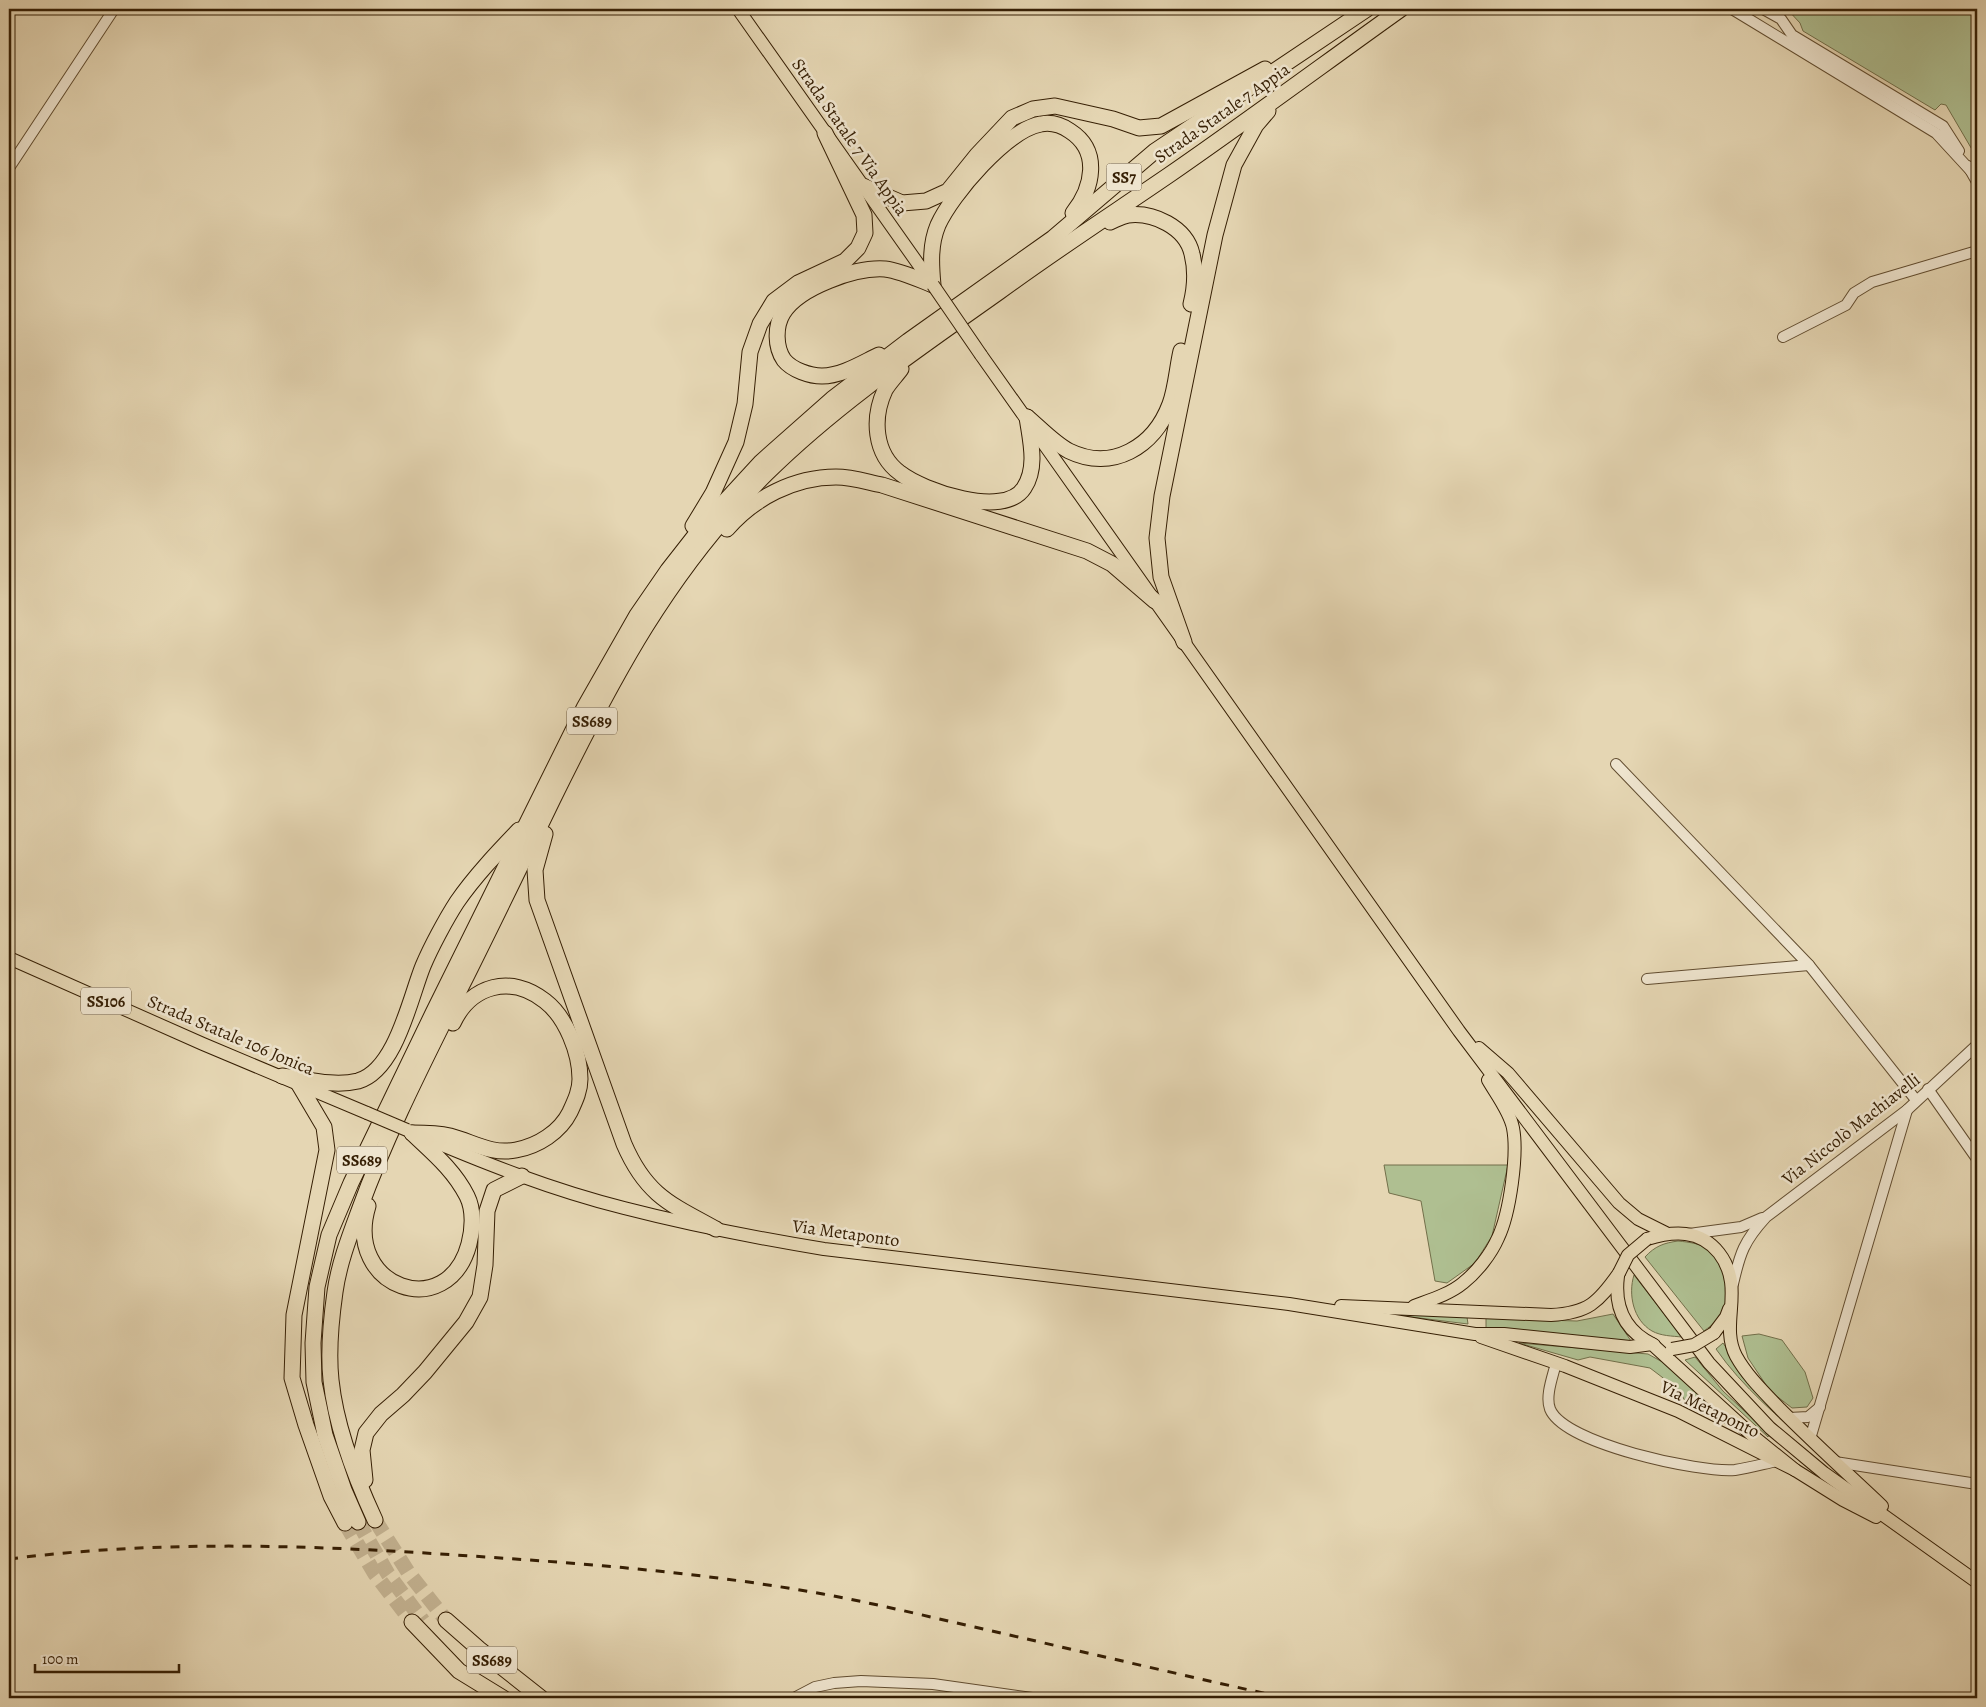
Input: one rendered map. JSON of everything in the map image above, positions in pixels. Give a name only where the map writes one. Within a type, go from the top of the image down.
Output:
[{"type":"highway","name":"Strada Statale 7 Appia","points":[[938,328],[1053,238],[1156,151],[1367,9]]},
{"type":"highway","name":"Strada Statale 7 Appia","points":[[938,328],[1170,174],[1401,9]]},
{"type":"highway","points":[[863,186],[902,203],[926,201],[948,191],[977,155],[1012,118],[1033,109],[1055,106],[1113,119],[1139,128],[1161,126],[1243,80],[1320,42]]},
{"type":"highway","points":[[1184,642],[1161,577],[1157,538],[1162,496],[1215,235],[1234,165],[1256,125],[1282,94]]},
{"type":"highway","points":[[912,346],[846,370],[823,376],[802,372],[784,361],[778,344],[777,327],[783,312],[800,295],[856,272],[885,269],[932,285],[932,247],[938,225],[959,192],[1005,142],[1028,127],[1043,123],[1064,127],[1074,133],[1084,145],[1090,159],[1091,170],[1084,200],[1053,238]]},
{"type":"highway","points":[[672,574],[713,493],[736,442],[745,404],[750,352],[760,324],[774,301],[798,283],[845,260],[858,248],[865,233],[864,215],[825,133]]},
{"type":"highway","points":[[1026,417],[1067,450],[1090,459],[1112,458],[1135,450],[1156,432],[1170,404],[1194,288],[1192,253],[1179,231],[1156,217],[1127,215],[1078,235]]},
{"type":"highway","name":"SS689","points":[[522,1176],[494,1190],[487,1211],[485,1265],[480,1296],[466,1322],[425,1372],[381,1414],[366,1433],[362,1450],[364,1474],[375,1520],[363,1495],[341,1429],[331,1380],[331,1330],[335,1290],[346,1246],[374,1169],[419,1072],[586,732],[672,574],[704,524],[761,462],[832,399],[938,328]]},
{"type":"highway","points":[[912,346],[886,389],[878,410],[876,434],[883,454],[899,473],[922,486],[961,498],[990,502],[1010,499],[1024,489],[1030,474],[1032,453],[1026,417]]},
{"type":"highway","points":[[672,574],[694,567],[732,523],[765,498],[779,490],[801,482],[837,477],[882,485],[1087,551],[1112,564],[1155,601]]},
{"type":"highway","name":"SS689","points":[[298,1083],[324,1126],[327,1150],[294,1315],[292,1378],[330,1496],[351,1523],[344,1490],[325,1435],[314,1382],[313,1343],[317,1288],[329,1236],[381,1120],[584,708],[637,615],[672,574]]},
{"type":"highway","points":[[553,800],[549,825],[536,863],[534,878],[536,894],[540,912],[624,1144],[636,1170],[651,1189],[676,1207],[716,1230]]},
{"type":"highway","points":[[282,1076],[332,1083],[358,1080],[378,1069],[394,1043],[424,964],[457,903],[488,863],[529,820]]},
{"type":"highway","points":[[409,1132],[452,1136],[484,1149],[495,1151],[515,1150],[526,1147],[548,1136],[563,1123],[576,1098],[580,1079],[574,1048],[565,1027],[554,1010],[538,996],[507,986],[489,988],[473,996],[455,1018],[436,1057],[419,1072]]},
{"type":"highway","points":[[374,1169],[365,1228],[365,1241],[373,1263],[388,1280],[398,1285],[417,1289],[440,1284],[457,1270],[468,1250],[472,1230],[470,1205],[463,1188],[444,1162],[409,1132]]},
{"type":"highway","name":"SS689","points":[[446,1620],[478,1649],[541,1698]]},
{"type":"highway","name":"SS689","points":[[417,1622],[504,1698]]},
{"type":"main road","name":"Strada Statale 7 Via Appia","points":[[738,9],[1459,1030]]},
{"type":"main road","name":"Strada Statale 106 Jonica","points":[[9,958],[409,1132]]},
{"type":"main road","points":[[1459,1030],[1508,1073],[1619,1203],[1638,1219],[1666,1233]]},
{"type":"main road","points":[[1409,1308],[1463,1284],[1484,1261],[1498,1237],[1512,1182],[1515,1157],[1513,1126],[1459,1030]]},
{"type":"main road","points":[[1459,1030],[1709,1363],[1770,1428],[1824,1473],[1977,1582]]},
{"type":"main road","name":"Via Metaponto","points":[[409,1132],[522,1176],[622,1208],[716,1230],[824,1248],[1289,1304]]},
{"type":"main road","points":[[1289,1304],[1550,1315],[1573,1314],[1589,1306],[1606,1292],[1628,1255],[1647,1240],[1666,1233],[1688,1234],[1706,1242],[1719,1253],[1729,1270],[1732,1284],[1731,1340],[1735,1355],[1754,1383],[1810,1439],[1919,1540]]},
{"type":"main road","points":[[1619,1273],[1616,1292],[1620,1312],[1634,1332],[1652,1344],[1754,1437],[1795,1470]]},
{"type":"main road","points":[[1289,1304],[1474,1334],[1504,1334],[1630,1347],[1652,1344],[1672,1348],[1694,1345],[1714,1334],[1726,1317],[1731,1304]]},
{"type":"main road","name":"Via Metaponto","points":[[1474,1334],[1556,1363],[1678,1411],[1795,1470],[1843,1500],[1919,1540]]},
{"type":"street","points":[[9,168],[114,9]]},
{"type":"street","points":[[1732,9],[1936,133],[1971,172]]},
{"type":"street","points":[[1763,9],[1781,19],[1792,35],[1943,126],[1977,182]]},
{"type":"street","points":[[1783,337],[1846,305],[1854,293],[1872,282],[1977,251]]},
{"type":"street","points":[[1616,764],[1808,964],[1916,1100]]},
{"type":"street","points":[[1647,980],[1808,964]]},
{"type":"street","name":"Via Niccolò Machiavelli","points":[[1766,1217],[1907,1110],[1977,1045]]},
{"type":"street","points":[[1928,1089],[1977,1159]]},
{"type":"street","points":[[1810,1439],[1907,1110]]},
{"type":"street","points":[[1688,1234],[1741,1227],[1766,1217]]},
{"type":"street","points":[[1732,1284],[1741,1251],[1751,1234],[1766,1217]]},
{"type":"street","points":[[1556,1363],[1550,1393],[1550,1408],[1557,1418],[1599,1442],[1621,1451],[1644,1457],[1704,1467],[1734,1470],[1777,1461]]},
{"type":"street","points":[[1789,1418],[1808,1417],[1820,1407]]},
{"type":"street","points":[[1835,1462],[1977,1484]]},
{"type":"street","points":[[794,1698],[815,1687],[834,1683],[861,1681],[932,1684],[1032,1698]]},
{"type":"green space","points":[[1787,9],[1977,9],[1977,158],[1946,105],[1941,104],[1935,110],[1803,31],[1800,23]]},
{"type":"green space","points":[[1384,1165],[1508,1165],[1492,1236],[1475,1263],[1447,1283],[1435,1281],[1421,1201],[1389,1193]]},
{"type":"green space","points":[[1678,1241],[1700,1245],[1711,1251],[1720,1262],[1726,1276],[1728,1299],[1726,1309],[1718,1320],[1704,1331],[1645,1257],[1652,1250],[1660,1246]]},
{"type":"green space","points":[[1634,1275],[1682,1337],[1655,1333],[1640,1320],[1632,1298]]},
{"type":"green space","points":[[1371,1312],[1467,1317],[1468,1324]]},
{"type":"green space","points":[[1613,1314],[1631,1341],[1486,1328],[1486,1318],[1577,1321]]},
{"type":"green space","points":[[1759,1334],[1782,1340],[1805,1372],[1813,1398],[1807,1407],[1792,1408],[1770,1391],[1748,1358],[1742,1336]]},
{"type":"green space","points":[[1519,1343],[1648,1354],[1666,1364],[1743,1434],[1685,1401],[1679,1390],[1650,1368],[1590,1357],[1578,1360]]},
{"type":"green space","points":[[1723,1343],[1756,1391],[1814,1449],[1762,1402],[1738,1377],[1716,1349]]},
{"type":"green space","points":[[1695,1357],[1723,1391],[1769,1434],[1768,1437],[1685,1360]]},
{"type":"tunnel","points":[[375,1520],[408,1572],[446,1620]]},
{"type":"tunnel","points":[[358,1522],[388,1574],[423,1621]]},
{"type":"tunnel","points":[[345,1523],[375,1574],[412,1622]]},
{"type":"railway","points":[[9,1559],[121,1549],[232,1546],[288,1547],[502,1558],[686,1574],[777,1586],[868,1603],[1285,1698]]}]
